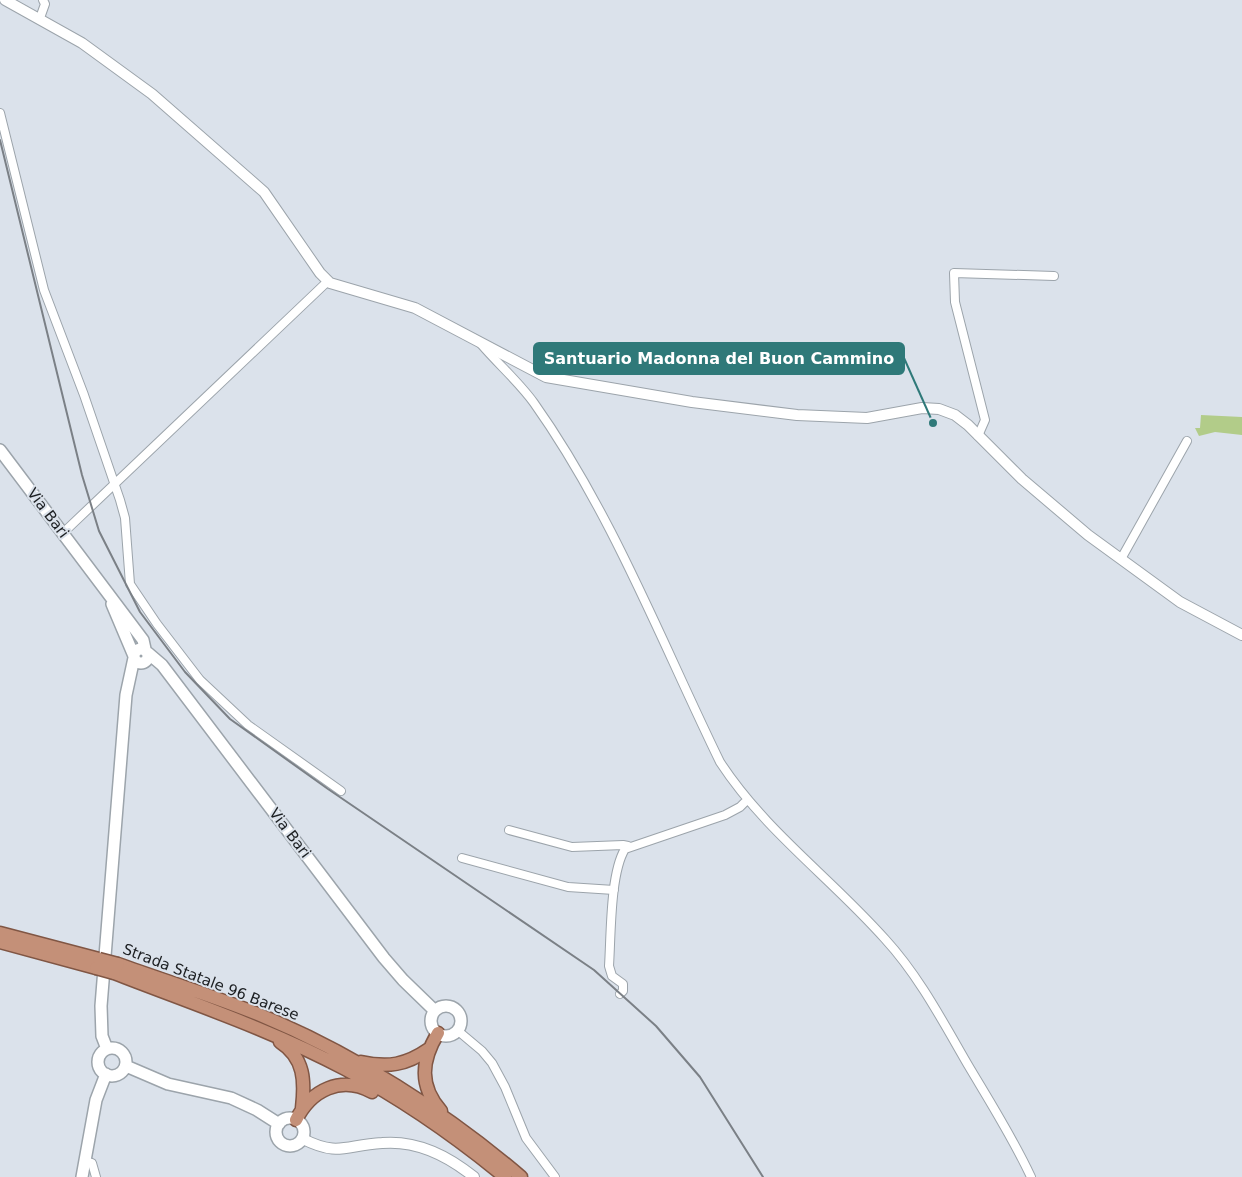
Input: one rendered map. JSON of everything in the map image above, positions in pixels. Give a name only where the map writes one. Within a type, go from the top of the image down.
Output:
[{"type":"highway","name":"Strada Statale 96 Barese","points":[[0,933],[116,968],[262,1016],[350,1060],[521,1177]]},
{"type":"highway","name":"Strada Statale 96 Barese","points":[[0,942],[97,963]]},
{"type":"highway","name":"Strada Statale 96 Barese","points":[[116,968],[345,1068],[445,1125],[505,1177]]},
{"type":"highway","points":[[257,1028],[283,1044],[297,1060],[304,1079],[299,1114]]},
{"type":"highway","points":[[438,1033],[428,1049],[424,1071],[426,1088],[445,1125]]},
{"type":"highway","points":[[350,1060],[374,1065],[400,1064],[428,1049]]},
{"type":"highway","points":[[299,1114],[312,1097],[329,1087],[338,1085],[359,1086],[405,1113],[445,1125]]},
{"type":"main road","name":"Via Bari","points":[[0,450],[109,595],[141,657],[165,670],[384,958],[402,980],[435,1011]]},
{"type":"main road","points":[[107,1049],[102,1036],[101,1006],[129,682],[141,657]]},
{"type":"main road","points":[[448,1006],[456,1010],[460,1022],[457,1030],[446,1036],[438,1033],[431,1023],[435,1011],[448,1006]]},
{"type":"main road","points":[[107,1049],[120,1050],[126,1057],[126,1066],[120,1074],[106,1074],[98,1063],[100,1055],[107,1049]]},
{"type":"main road","points":[[126,1066],[178,1087],[230,1098],[258,1110],[279,1124]]},
{"type":"main road","points":[[82,1177],[96,1100],[106,1074]]},
{"type":"main road","points":[[299,1114],[302,1138],[297,1144],[285,1145],[277,1136],[279,1124],[299,1114]]},
{"type":"street","points":[[5,0],[82,43],[133,79],[264,192],[320,273],[328,281],[415,308],[546,377],[692,402],[797,415],[867,418],[922,408],[939,410],[955,415],[1022,479],[1088,535],[1180,602],[1242,635]]},
{"type":"street","points":[[40,18],[45,4],[44,0]]},
{"type":"street","points":[[0,113],[44,290],[116,485],[125,518],[130,584],[163,632],[200,680],[248,724],[341,791]]},
{"type":"street","points":[[978,436],[985,420],[954,302],[954,273],[1054,276]]},
{"type":"street","points":[[63,533],[116,485],[328,281]]},
{"type":"street","points":[[479,343],[533,402],[590,494],[621,551],[720,762],[747,800],[885,938],[915,976],[1015,1145],[1031,1177]]},
{"type":"street","points":[[1121,559],[1187,441]]},
{"type":"street","points":[[510,830],[572,847],[623,844],[628,846],[725,815],[740,808],[747,800]]},
{"type":"street","points":[[620,994],[624,988],[623,984],[612,976],[609,966],[614,890],[621,858],[628,846]]},
{"type":"street","points":[[462,858],[568,887],[614,890]]},
{"type":"street","points":[[457,1030],[482,1051],[492,1063],[526,1138],[555,1177]]},
{"type":"street","points":[[302,1138],[333,1150],[381,1143],[416,1145],[450,1159],[474,1177]]},
{"type":"street","points":[[85,1161],[92,1162],[96,1177]]},
{"type":"green space","points":[[1201,415],[1242,417],[1242,435],[1215,432],[1199,436],[1195,428],[1200,428]]},
{"type":"railway","points":[[0,140],[82,475],[99,531],[140,612],[185,672],[230,719],[328,789],[594,970],[656,1026],[700,1077],[763,1177]]},
{"type":"place","name":"Santuario Madonna del Buon Cammino","points":[[933,423]]}]
